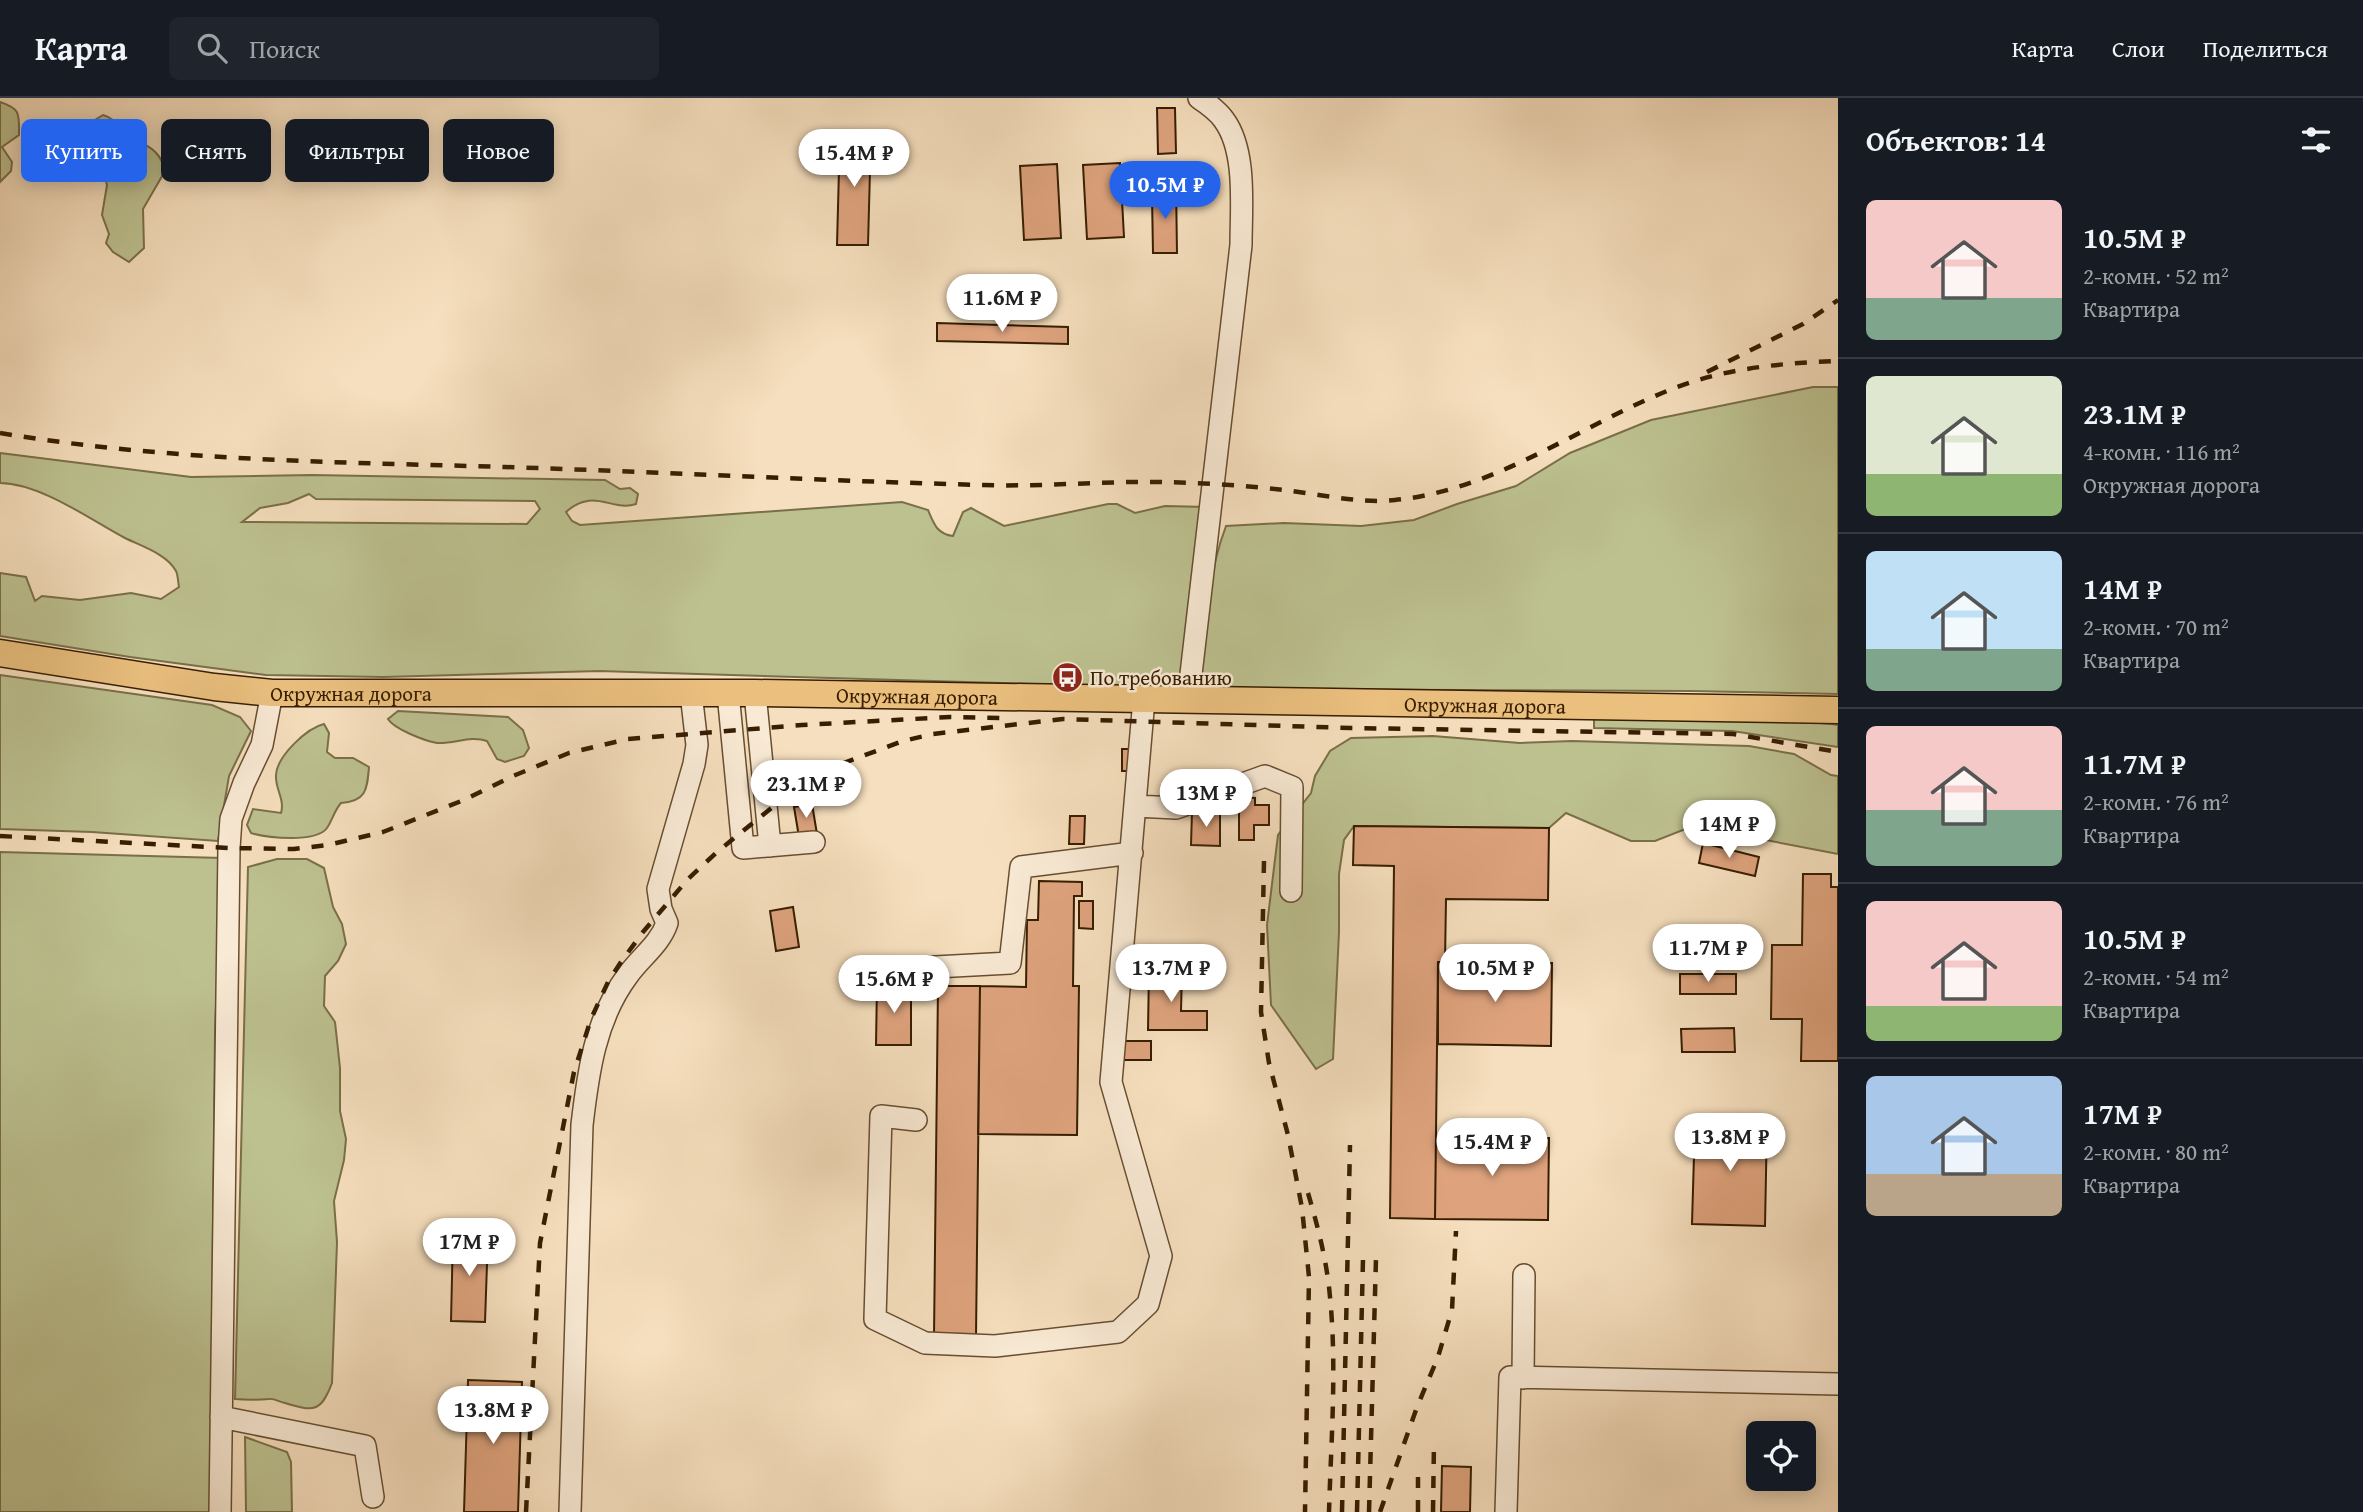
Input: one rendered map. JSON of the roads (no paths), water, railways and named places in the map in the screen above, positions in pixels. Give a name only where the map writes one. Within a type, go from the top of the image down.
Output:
[{"type":"main road","name":"Окружная дорога","points":[[0,653],[202,685],[272,692],[755,693],[1838,710]]},
{"type":"street","points":[[1199,98],[1225,120]]},
{"type":"street","points":[[1188,700],[1241,245],[1241,182],[1236,146],[1225,120],[1221,98]]},
{"type":"street","points":[[220,1512],[230,828],[244,783],[262,744],[272,692]]},
{"type":"street","points":[[570,1512],[582,1125],[590,1062],[607,1010],[627,975],[663,936],[667,923],[661,909],[658,889],[697,745],[691,693]]},
{"type":"street","points":[[728,693],[743,848],[814,842]]},
{"type":"street","points":[[755,693],[770,846]]},
{"type":"street","points":[[916,1120],[881,1116],[875,1319],[925,1343],[995,1346],[1118,1332],[1148,1304],[1161,1256],[1111,1082],[1144,699]]},
{"type":"street","points":[[1136,806],[1176,808],[1265,776],[1292,787],[1291,891]]},
{"type":"street","points":[[898,969],[1010,963],[1021,867],[1132,853]]},
{"type":"street","points":[[1522,1378],[1524,1275]]},
{"type":"street","points":[[1506,1512],[1510,1377],[1838,1384]]},
{"type":"street","points":[[221,1417],[365,1446],[373,1497]]},
{"type":"railway","points":[[1707,372],[1803,324],[1838,300]]},
{"type":"railway","points":[[0,433],[126,449],[252,459],[983,485],[1192,483],[1381,501],[1432,494],[1468,484],[1503,470],[1638,404],[1692,382],[1733,371],[1838,361]]},
{"type":"railway","points":[[0,836],[229,848],[294,849],[328,845],[383,832],[464,800],[569,753],[628,739],[802,725],[950,717],[1000,718]]},
{"type":"railway","points":[[526,1512],[540,1243],[574,1072],[591,1019],[608,982],[621,962],[688,879],[780,801],[841,764],[903,741],[933,734],[1063,719],[1351,728],[1733,734],[1838,752]]},
{"type":"railway","points":[[1264,861],[1261,1012],[1269,1063],[1288,1135],[1302,1208],[1309,1277],[1305,1512]]},
{"type":"railway","points":[[1342,1512],[1350,1145]]},
{"type":"railway","points":[[1308,1193],[1329,1284],[1332,1324],[1333,1404],[1329,1512]]},
{"type":"railway","points":[[1380,1512],[1417,1407],[1438,1357],[1452,1310],[1456,1231]]},
{"type":"railway","points":[[1369,1512],[1376,1258]]},
{"type":"railway","points":[[1357,1512],[1363,1259]]},
{"type":"railway","points":[[1433,1512],[1434,1441]]},
{"type":"railway","points":[[1418,1477],[1418,1512]]},
{"type":"place","name":"По требованию","points":[[1067,677]]}]
